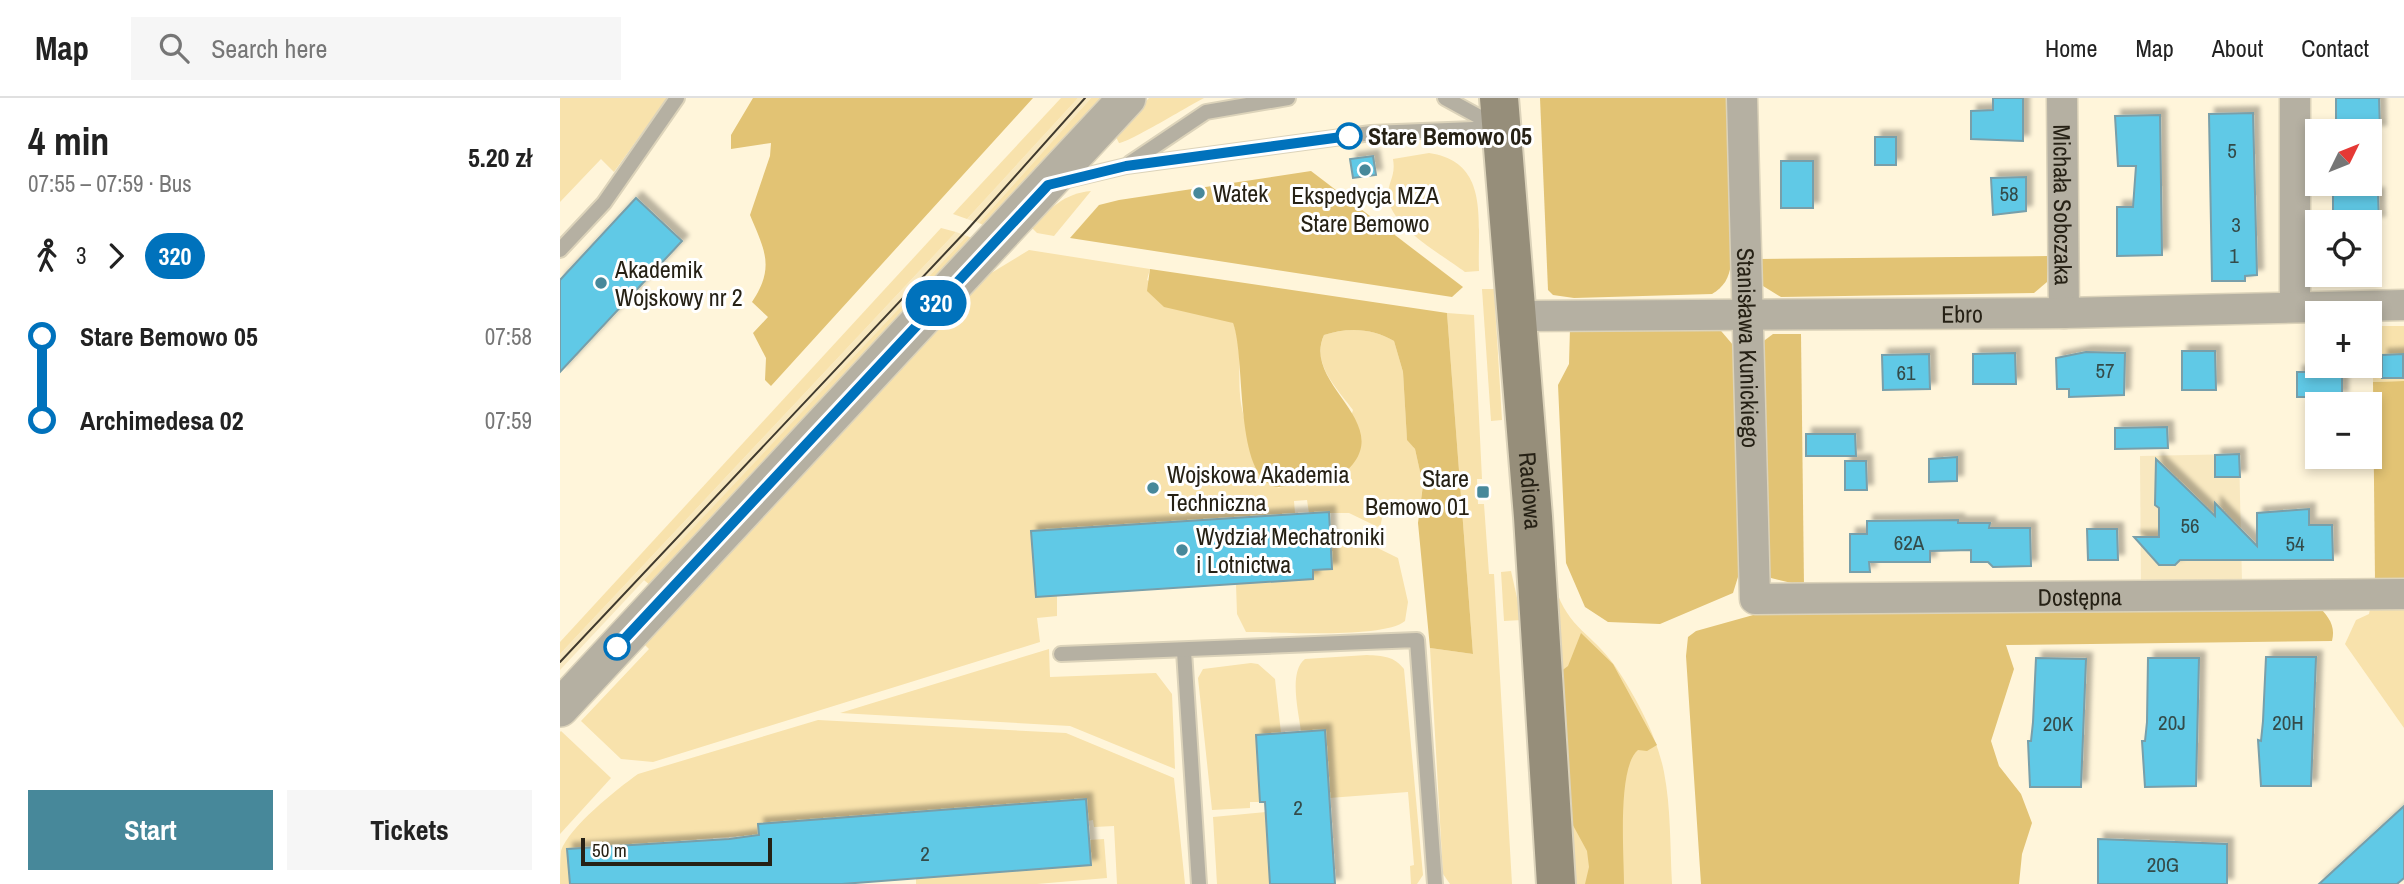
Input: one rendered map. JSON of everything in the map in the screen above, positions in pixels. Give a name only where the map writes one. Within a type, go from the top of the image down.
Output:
[{"type":"main road","name":"Radiowa","points":[[1499,113],[1519,316],[1556,884]]},
{"type":"street","points":[[560,708],[1127,98]]},
{"type":"street","name":"Stanisława Kunickiego","points":[[1742,98],[1755,599]]},
{"type":"street","name":"Michała Sobczaka","points":[[2062,98],[2064,313]]},
{"type":"street","points":[[2295,98],[2295,307]]},
{"type":"street","name":"Ebro","points":[[1519,316],[2064,313],[2404,305]]},
{"type":"street","name":"Dostępna","points":[[1755,599],[2404,594]]},
{"type":"lane","points":[[560,250],[604,203],[677,98]]},
{"type":"lane","points":[[1126,166],[1206,112],[1288,98]]},
{"type":"lane","points":[[1445,98],[1499,113]]},
{"type":"lane","points":[[1048,185],[1126,166],[1499,113]]},
{"type":"lane","points":[[1061,654],[1417,640],[1435,884]]},
{"type":"lane","points":[[1184,651],[1199,884]]},
{"type":"shaded area","points":[[560,98],[667,98],[614,172],[601,159],[560,202]]},
{"type":"shaded area","points":[[753,98],[1033,98],[771,386],[765,380],[766,358],[753,333],[768,317],[752,302],[764,279],[765,259],[750,215],[770,156],[771,143],[731,149],[731,135]]},
{"type":"shaded area","points":[[1061,98],[1078,98],[967,219],[953,214]]},
{"type":"shaded area","points":[[1078,98],[1091,98],[979,223],[967,219]]},
{"type":"shaded area","points":[[1091,98],[1106,98],[987,227],[979,223]]},
{"type":"shaded area","points":[[1149,98],[1204,98],[1119,143],[1116,137],[1119,131]]},
{"type":"shaded area","points":[[1540,98],[1732,98],[1731,264],[1727,278],[1720,288],[1712,294],[1574,298],[1553,295],[1548,290]]},
{"type":"shaded area","points":[[1429,153],[1449,159],[1463,168],[1472,181],[1479,215],[1479,271],[1465,272],[1432,249],[1407,229],[1391,207],[1388,196],[1393,159]]},
{"type":"shaded area","points":[[1311,171],[1463,287],[1452,297],[1070,238],[1099,205]]},
{"type":"shaded area","points":[[1091,191],[1054,236],[1037,233],[1032,228],[1058,203],[1073,195]]},
{"type":"shaded area","points":[[941,228],[956,232],[560,654],[560,642]]},
{"type":"shaded area","points":[[956,232],[967,236],[560,670],[560,654]]},
{"type":"shaded area","points":[[967,236],[974,239],[652,587],[644,580]]},
{"type":"shaded area","points":[[1029,250],[1150,269],[1147,280],[1233,323],[1238,344],[1240,398],[1244,419],[1278,488],[1310,478],[1331,483],[1353,410],[1323,366],[1321,346],[1324,335],[1360,330],[1377,333],[1394,341],[1403,372],[1407,439],[1415,449],[1423,485],[1419,513],[1382,518],[1380,528],[1349,513],[1309,513],[1307,500],[1294,501],[1295,513],[1031,531],[1036,596],[1057,595],[1057,616],[1037,618],[1040,642],[653,762],[621,759],[581,721],[649,649],[642,642],[978,281]]},
{"type":"shaded area","points":[[2048,256],[2047,282],[2034,293],[1781,297],[1763,286],[1758,259]]},
{"type":"shaded area","points":[[1150,269],[1447,313],[1473,654],[1430,648],[1418,523],[1423,485],[1415,449],[1407,440],[1403,372],[1394,341],[1377,333],[1360,330],[1324,335],[1321,355],[1326,373],[1359,427],[1361,445],[1354,463],[1331,483],[1305,479],[1282,487],[1273,486],[1261,476],[1252,459],[1243,412],[1237,339],[1233,323],[1164,307],[1147,291]]},
{"type":"shaded area","points":[[1482,289],[1494,289],[1502,420],[1491,421]]},
{"type":"shaded area","points":[[1447,313],[1474,315],[1482,479],[1477,479],[1478,504],[1484,504],[1489,574],[1494,574],[1512,884],[1450,884],[1443,874],[1430,648],[1473,654]]},
{"type":"shaded area","points":[[1716,325],[1733,345],[1738,380],[1742,564],[1733,593],[1660,624],[1608,622],[1585,607],[1566,563],[1558,385],[1569,364],[1570,328]]},
{"type":"shaded area","points":[[2382,326],[2404,326],[2404,381],[2373,382],[2373,378],[2382,378]]},
{"type":"shaded area","points":[[1773,334],[1801,334],[1804,586],[1771,578],[1761,568],[1757,346]]},
{"type":"shaded area","points":[[2404,381],[2404,580],[2375,580],[2374,469],[2382,469],[2382,392],[2373,392],[2373,382]]},
{"type":"shaded area","points":[[2239,454],[2242,581],[2141,582],[2140,456]]},
{"type":"shaded area","points":[[1330,530],[1345,532],[1398,558],[1408,602],[1405,621],[1393,627],[1354,632],[1246,632],[1237,614],[1236,584],[1332,568]]},
{"type":"shaded area","points":[[1511,571],[1522,620],[1504,621],[1501,572]]},
{"type":"shaded area","points":[[1555,587],[1567,613],[1615,666],[1651,731],[1661,758],[1666,786],[1672,884],[1569,884]]},
{"type":"shaded area","points":[[2371,604],[2392,604],[2404,610],[2404,728],[2345,644],[2356,620],[2369,614]]},
{"type":"shaded area","points":[[2317,605],[2330,621],[2332,641],[2006,645],[2014,669],[1991,741],[1999,766],[2021,794],[2032,823],[2022,854],[2019,884],[1701,884],[1686,656],[1688,637],[1696,631],[1764,612]]},
{"type":"shaded area","points":[[1581,633],[1613,664],[1657,745],[1647,751],[1638,750],[1631,759],[1627,774],[1623,813],[1624,884],[1585,884],[1589,867],[1587,851],[1569,818],[1556,675],[1568,666]]},
{"type":"shaded area","points":[[1049,649],[1050,677],[1156,673],[1172,694],[1175,769],[1070,726],[840,713]]},
{"type":"shaded area","points":[[1367,655],[1392,659],[1404,669],[1423,875],[1417,884],[1411,884],[1410,866],[1414,865],[1408,792],[1329,798],[1325,730],[1301,732],[1296,683],[1300,665],[1305,659]]},
{"type":"shaded area","points":[[1258,664],[1275,679],[1281,733],[1256,735],[1260,802],[1250,802],[1250,808],[1212,810],[1198,678],[1203,669]]},
{"type":"shaded area","points":[[818,720],[1066,733],[1174,778],[1185,884],[1117,884],[1114,826],[1094,827],[1093,820],[1087,821],[1085,799],[758,824],[759,835],[567,850],[570,884],[560,884],[561,851],[573,831],[638,774]]},
{"type":"shaded area","points":[[560,732],[611,778],[560,834]]},
{"type":"shaded area","points":[[1266,812],[1270,884],[1217,884],[1213,817]]},
{"type":"shaded area","points":[[1104,839],[1107,878],[1037,884],[916,884],[916,878],[1090,865],[1089,840]]},
{"type":"building","points":[[1993,98],[2023,98],[2023,141],[1971,139],[1971,111],[1993,110]]},
{"type":"building","points":[[2336,98],[2379,98],[2380,119],[2336,119]]},
{"type":"building","points":[[2253,113],[2257,275],[2245,276],[2245,281],[2212,281],[2209,114]]},
{"type":"building","points":[[2160,115],[2162,255],[2117,256],[2117,207],[2133,207],[2136,166],[2118,166],[2115,116]]},
{"type":"building","points":[[1875,137],[1896,137],[1896,165],[1875,165]]},
{"type":"building","name":"Ekspedycja MZA Stare Bemowo","points":[[1373,156],[1376,175],[1353,178],[1350,159]]},
{"type":"building","points":[[1781,161],[1813,161],[1813,208],[1781,208]]},
{"type":"building","points":[[2026,177],[2026,211],[1993,215],[1991,178]]},
{"type":"building","points":[[2333,196],[2378,196],[2379,210],[2333,210]]},
{"type":"building","name":"Akademik Wojskowy nr 2","points":[[636,198],[682,241],[560,372],[560,280]]},
{"type":"building","points":[[2182,351],[2215,351],[2216,390],[2182,390]]},
{"type":"building","points":[[2086,352],[2125,353],[2124,395],[2069,397],[2069,389],[2057,389],[2056,358]]},
{"type":"building","points":[[2015,353],[2016,384],[1973,384],[1973,354]]},
{"type":"building","points":[[1929,354],[1930,389],[1883,390],[1882,355]]},
{"type":"building","points":[[2403,354],[2403,378],[2382,378],[2382,355]]},
{"type":"building","points":[[2297,372],[2305,372],[2305,378],[2342,378],[2342,392],[2305,392],[2305,397],[2297,397]]},
{"type":"building","points":[[2167,427],[2168,448],[2115,449],[2115,428]]},
{"type":"building","points":[[1806,434],[1855,434],[1856,456],[1806,456]]},
{"type":"building","points":[[2239,454],[2240,477],[2215,477],[2215,455]]},
{"type":"building","points":[[1957,457],[1957,481],[1929,482],[1929,459]]},
{"type":"building","points":[[2156,459],[2215,516],[2215,503],[2257,546],[2257,513],[2309,509],[2309,525],[2332,525],[2333,560],[2180,560],[2175,565],[2159,565],[2134,537],[2159,537],[2159,508],[2155,505]]},
{"type":"building","points":[[1845,461],[1866,461],[1867,490],[1845,490]]},
{"type":"building","name":"Wydział Mechatroniki i Lotnictwa","points":[[1329,512],[1332,569],[1313,570],[1313,579],[1036,597],[1031,531]]},
{"type":"building","points":[[1958,520],[1958,523],[1990,523],[1989,528],[2030,528],[2031,566],[1993,567],[1988,562],[1971,562],[1971,550],[1930,551],[1930,562],[1869,562],[1870,572],[1850,572],[1850,534],[1867,534],[1867,521]]},
{"type":"building","points":[[2087,529],[2117,529],[2118,560],[2088,560]]},
{"type":"building","points":[[2266,657],[2316,657],[2311,786],[2261,786],[2258,740],[2261,741]]},
{"type":"building","points":[[2036,658],[2086,659],[2081,787],[2030,787],[2028,741],[2031,741],[2033,722]]},
{"type":"building","points":[[2148,658],[2199,658],[2196,786],[2145,787],[2142,741],[2145,741],[2147,722]]},
{"type":"building","points":[[1325,730],[1335,884],[1270,884],[1265,802],[1260,802],[1256,735]]},
{"type":"building","points":[[1086,799],[1091,865],[842,884],[570,884],[567,849],[729,839],[759,835],[758,824]]},
{"type":"building","points":[[2404,806],[2404,878],[2397,884],[2319,884]]},
{"type":"building","points":[[2098,839],[2227,844],[2227,884],[2098,884]]},
{"type":"tram line","points":[[560,662],[967,230],[1085,98]]},
{"type":"bus line","name":"320","points":[[617,647],[1048,185],[1126,166],[1349,136]]},
{"type":"place","name":"Stare Bemowo 05","points":[[1349,136]]},
{"type":"place","name":"Ekspedycja MZA Stare Bemowo","points":[[1365,170]]},
{"type":"place","name":"Watek","points":[[1199,193]]},
{"type":"place","name":"Akademik Wojskowy nr 2","points":[[601,283]]},
{"type":"place","name":"Wojskowa Akademia Techniczna","points":[[1153,488]]},
{"type":"place","name":"Stare Bemowo 01","points":[[1483,492]]},
{"type":"place","name":"Wydział Mechatroniki i Lotnictwa","points":[[1182,550]]}]
